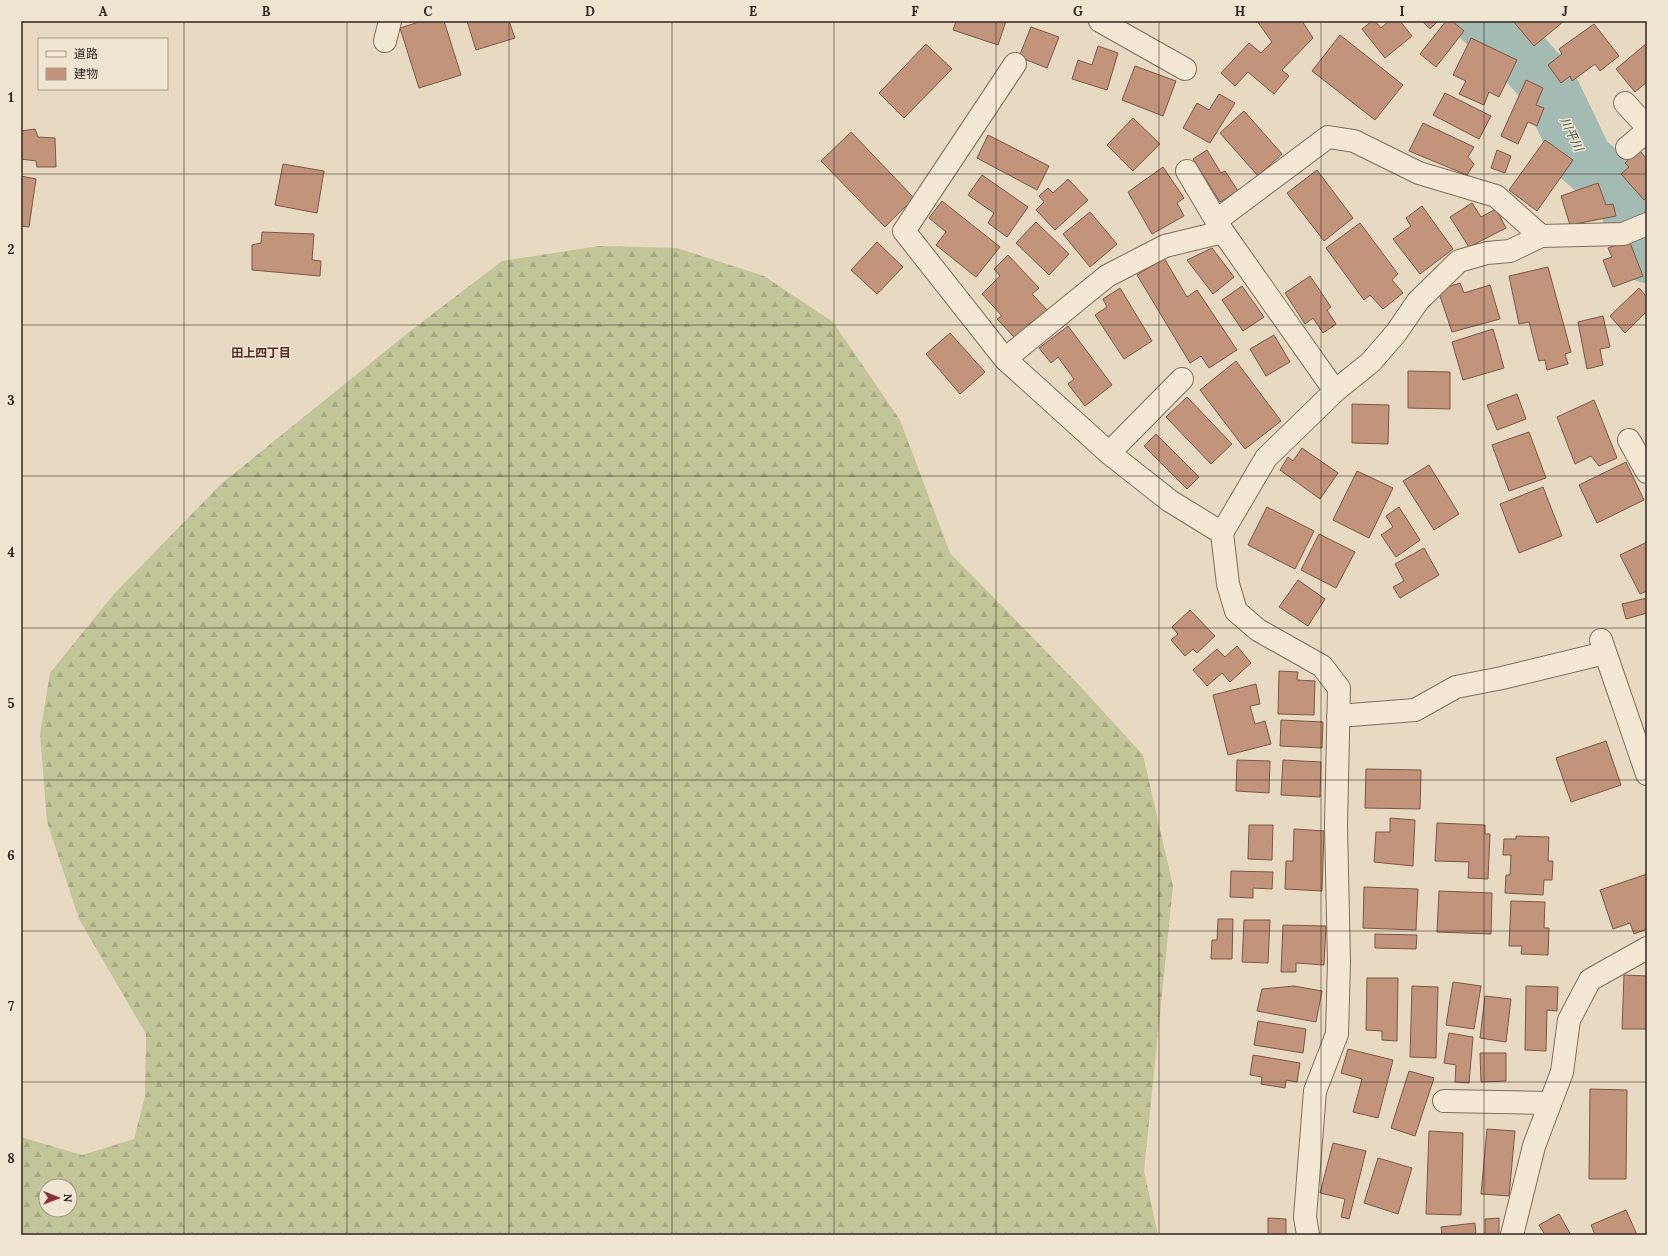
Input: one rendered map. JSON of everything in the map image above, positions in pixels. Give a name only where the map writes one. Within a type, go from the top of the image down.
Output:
[{"type":"street","points":[[1100,21],[1185,69]]},
{"type":"street","points":[[1015,64],[904,231],[1005,359],[1109,453],[1170,501],[1222,533]]},
{"type":"street","points":[[1625,102],[1647,127]]},
{"type":"street","points":[[1626,148],[1647,131]]},
{"type":"street","points":[[1005,359],[1107,276],[1165,246],[1220,226],[1328,137],[1354,141],[1419,173],[1496,196],[1541,236]]},
{"type":"street","points":[[1187,171],[1220,226],[1335,391]]},
{"type":"street","points":[[1308,1235],[1305,1217],[1315,1091],[1337,1034],[1339,962],[1336,826],[1339,688],[1322,666],[1258,630],[1236,611],[1228,584],[1222,533],[1266,458],[1335,391],[1371,362],[1396,333],[1418,301],[1459,261],[1487,254],[1510,251],[1541,236],[1623,234],[1646,225]]},
{"type":"street","points":[[1109,453],[1182,379]]},
{"type":"street","points":[[1629,440],[1647,472]]},
{"type":"street","points":[[1338,716],[1415,710],[1456,687],[1502,678],[1603,646],[1647,774]]},
{"type":"street","points":[[1512,1235],[1534,1146],[1562,1072],[1569,1020],[1590,980],[1647,948]]},
{"type":"street","points":[[1444,1101],[1549,1103]]},
{"type":"green space","points":[[599,246],[677,248],[764,276],[833,322],[900,420],[950,553],[1079,685],[1143,755],[1173,886],[1144,1171],[1158,1235],[21,1235],[21,1137],[82,1155],[134,1139],[145,1096],[146,1034],[79,919],[47,822],[40,734],[50,673],[113,595],[221,484],[409,332],[502,261]]},
{"type":"building","points":[[422,21],[444,21],[461,75],[419,88],[400,28]]},
{"type":"building","points":[[467,21],[509,21],[515,38],[476,50]]},
{"type":"building","points":[[956,21],[1006,21],[998,45],[953,30]]},
{"type":"building","points":[[1257,21],[1302,21],[1313,38],[1282,70],[1289,76],[1274,94],[1248,72],[1235,86],[1221,73],[1249,43],[1261,53],[1272,42]]},
{"type":"building","points":[[1372,21],[1375,21],[1381,28],[1389,21],[1400,21],[1412,36],[1385,58],[1362,29]]},
{"type":"building","points":[[1422,21],[1438,21],[1430,29]]},
{"type":"building","points":[[1446,21],[1452,21],[1464,31],[1436,67],[1420,54]]},
{"type":"building","points":[[1513,21],[1564,21],[1534,46]]},
{"type":"building","points":[[1594,24],[1619,56],[1600,71],[1595,64],[1572,81],[1570,76],[1561,83],[1548,65],[1562,54],[1559,49]]},
{"type":"building","points":[[1031,27],[1059,37],[1047,68],[1019,57]]},
{"type":"building","points":[[1340,35],[1403,85],[1375,120],[1312,71]]},
{"type":"building","points":[[1471,38],[1517,60],[1499,97],[1489,92],[1484,105],[1459,94],[1466,81],[1453,75]]},
{"type":"building","points":[[1647,43],[1647,82],[1635,92],[1616,69]]},
{"type":"building","points":[[926,44],[952,69],[904,118],[879,93]]},
{"type":"building","points":[[1098,46],[1118,53],[1107,90],[1072,79],[1078,60],[1092,65]]},
{"type":"building","points":[[1135,66],[1176,81],[1163,116],[1122,100]]},
{"type":"building","points":[[1526,80],[1543,88],[1536,105],[1544,108],[1537,126],[1528,122],[1518,144],[1501,136]]},
{"type":"building","points":[[1445,93],[1491,116],[1479,139],[1433,115]]},
{"type":"building","points":[[1219,94],[1235,103],[1210,143],[1183,128],[1197,103],[1209,110]]},
{"type":"building","points":[[1244,111],[1282,154],[1258,176],[1220,133]]},
{"type":"building","points":[[1133,118],[1160,144],[1133,171],[1107,145]]},
{"type":"building","points":[[1423,123],[1474,147],[1468,157],[1474,164],[1467,175],[1409,151]]},
{"type":"building","points":[[35,129],[38,137],[55,138],[56,167],[37,167],[36,161],[21,159],[21,131]]},
{"type":"building","points":[[851,132],[914,198],[885,227],[821,161]]},
{"type":"building","points":[[988,135],[1049,166],[1037,190],[977,158]]},
{"type":"building","points":[[1545,140],[1573,160],[1537,211],[1509,190]]},
{"type":"building","points":[[1207,150],[1221,173],[1225,171],[1238,191],[1220,202],[1193,159]]},
{"type":"building","points":[[1497,150],[1511,156],[1505,173],[1491,168]]},
{"type":"building","points":[[1639,150],[1647,159],[1647,197],[1644,200],[1621,174],[1629,167],[1625,163]]},
{"type":"building","points":[[283,164],[324,171],[317,213],[275,205]]},
{"type":"building","points":[[1163,167],[1184,198],[1177,203],[1184,216],[1152,234],[1128,192]]},
{"type":"building","points":[[1317,170],[1353,218],[1324,241],[1287,193]]},
{"type":"building","points":[[982,175],[1028,207],[1007,237],[988,223],[994,213],[968,195]]},
{"type":"building","points":[[21,176],[36,179],[29,227],[21,226]]},
{"type":"building","points":[[1068,179],[1088,200],[1055,230],[1036,210],[1044,202],[1039,196],[1048,188],[1053,193]]},
{"type":"building","points":[[1598,183],[1606,205],[1613,204],[1616,216],[1570,225],[1561,196]]},
{"type":"building","points":[[942,201],[1000,247],[976,277],[936,245],[946,232],[929,218]]},
{"type":"building","points":[[1472,203],[1481,217],[1496,209],[1506,228],[1469,247],[1450,217]]},
{"type":"building","points":[[1422,206],[1453,249],[1420,274],[1393,239],[1411,226],[1406,218]]},
{"type":"building","points":[[1090,212],[1117,244],[1090,267],[1063,234]]},
{"type":"building","points":[[1036,222],[1069,254],[1049,275],[1016,243]]},
{"type":"building","points":[[1360,223],[1398,274],[1392,280],[1403,293],[1383,309],[1370,295],[1364,300],[1326,248]]},
{"type":"building","points":[[262,232],[314,234],[312,260],[321,261],[320,276],[252,270],[252,245],[261,243]]},
{"type":"building","points":[[1629,240],[1643,276],[1613,287],[1603,260],[1612,257],[1608,248]]},
{"type":"building","points":[[877,242],[903,267],[877,294],[851,270]]},
{"type":"building","points":[[1212,248],[1234,277],[1213,294],[1187,260]]},
{"type":"building","points":[[1008,255],[1039,288],[1032,294],[1050,313],[1035,327],[1031,322],[1015,338],[997,319],[1002,316],[982,294],[1000,276],[994,269]]},
{"type":"building","points":[[1164,258],[1187,297],[1197,290],[1237,350],[1209,368],[1201,356],[1190,363],[1137,275]]},
{"type":"building","points":[[1548,267],[1571,352],[1565,354],[1568,364],[1547,370],[1545,360],[1539,361],[1529,322],[1519,324],[1509,276]]},
{"type":"building","points":[[1310,276],[1331,307],[1327,310],[1336,324],[1323,333],[1313,318],[1305,324],[1285,293]]},
{"type":"building","points":[[1460,283],[1464,293],[1490,285],[1500,319],[1452,332],[1438,290]]},
{"type":"building","points":[[1242,286],[1264,317],[1243,331],[1222,300]]},
{"type":"building","points":[[1120,288],[1152,341],[1124,359],[1095,315],[1107,307],[1103,299]]},
{"type":"building","points":[[1639,288],[1647,297],[1647,311],[1625,333],[1610,316]]},
{"type":"building","points":[[1603,316],[1610,347],[1600,349],[1603,365],[1587,369],[1578,322]]},
{"type":"building","points":[[1068,326],[1112,385],[1085,406],[1068,384],[1074,379],[1058,357],[1051,363],[1039,348]]},
{"type":"building","points":[[1493,329],[1504,368],[1463,380],[1452,342]]},
{"type":"building","points":[[950,333],[985,372],[960,394],[926,354]]},
{"type":"building","points":[[1274,335],[1290,362],[1266,376],[1250,349]]},
{"type":"building","points":[[1236,361],[1281,421],[1245,449],[1200,390]]},
{"type":"building","points":[[1408,371],[1450,372],[1450,409],[1408,408]]},
{"type":"building","points":[[1517,394],[1526,419],[1497,430],[1487,405]]},
{"type":"building","points":[[1187,397],[1232,444],[1211,464],[1166,417]]},
{"type":"building","points":[[1594,400],[1617,458],[1599,466],[1591,456],[1575,464],[1557,417]]},
{"type":"building","points":[[1352,404],[1389,405],[1388,444],[1352,443]]},
{"type":"building","points":[[1529,432],[1546,478],[1509,491],[1492,445]]},
{"type":"building","points":[[1156,434],[1199,477],[1187,489],[1144,446]]},
{"type":"building","points":[[1302,448],[1338,473],[1320,499],[1280,470],[1288,457],[1293,461]]},
{"type":"building","points":[[1626,462],[1644,500],[1597,523],[1579,485]]},
{"type":"building","points":[[1429,465],[1459,514],[1434,530],[1403,481]]},
{"type":"building","points":[[1357,471],[1393,488],[1369,538],[1333,520]]},
{"type":"building","points":[[1543,487],[1562,536],[1519,553],[1500,504]]},
{"type":"building","points":[[1267,507],[1314,531],[1295,569],[1248,545]]},
{"type":"building","points":[[1399,507],[1420,540],[1396,557],[1381,535],[1393,527],[1386,516]]},
{"type":"building","points":[[1319,534],[1355,552],[1336,588],[1301,570]]},
{"type":"building","points":[[1647,542],[1647,591],[1640,594],[1620,555]]},
{"type":"building","points":[[1424,548],[1439,575],[1400,598],[1393,587],[1404,581],[1395,564]]},
{"type":"building","points":[[1298,580],[1325,599],[1308,626],[1279,607]]},
{"type":"building","points":[[1647,598],[1647,613],[1626,619],[1622,604]]},
{"type":"building","points":[[1190,610],[1215,636],[1197,653],[1193,649],[1185,656],[1171,640],[1178,634],[1172,627]]},
{"type":"building","points":[[1237,646],[1251,663],[1230,682],[1222,673],[1207,686],[1193,670],[1217,649],[1225,657]]},
{"type":"building","points":[[1279,671],[1298,672],[1297,680],[1315,681],[1314,715],[1278,714]]},
{"type":"building","points":[[1256,684],[1260,704],[1250,706],[1255,724],[1265,721],[1271,744],[1228,755],[1213,695]]},
{"type":"building","points":[[1281,720],[1323,722],[1322,748],[1280,746]]},
{"type":"building","points":[[1606,741],[1621,785],[1571,802],[1556,758]]},
{"type":"building","points":[[1237,760],[1270,761],[1269,793],[1236,791]]},
{"type":"building","points":[[1283,760],[1321,762],[1320,797],[1281,795]]},
{"type":"building","points":[[1366,769],[1421,770],[1420,809],[1365,808]]},
{"type":"building","points":[[1390,818],[1415,820],[1413,866],[1374,862],[1376,832],[1390,832]]},
{"type":"building","points":[[1437,823],[1485,825],[1485,834],[1490,834],[1488,879],[1468,878],[1469,862],[1435,861]]},
{"type":"building","points":[[1249,825],[1273,825],[1272,860],[1248,859]]},
{"type":"building","points":[[1294,829],[1324,831],[1322,891],[1285,889],[1286,861],[1293,861]]},
{"type":"building","points":[[1516,836],[1549,837],[1548,861],[1553,861],[1552,880],[1544,880],[1543,895],[1505,893],[1506,875],[1510,875],[1511,855],[1503,855],[1504,839],[1516,839]]},
{"type":"building","points":[[1231,871],[1273,872],[1272,889],[1253,888],[1253,898],[1230,897]]},
{"type":"building","points":[[1647,874],[1647,929],[1634,934],[1630,923],[1613,929],[1600,890]]},
{"type":"building","points":[[1364,887],[1418,889],[1416,930],[1363,928]]},
{"type":"building","points":[[1439,891],[1492,893],[1491,934],[1437,932]]},
{"type":"building","points":[[1511,901],[1545,902],[1544,928],[1549,928],[1548,955],[1521,954],[1522,946],[1509,946]]},
{"type":"building","points":[[1218,919],[1233,919],[1232,959],[1211,959],[1212,940],[1217,940]]},
{"type":"building","points":[[1244,920],[1270,920],[1268,963],[1242,962]]},
{"type":"building","points":[[1283,925],[1326,926],[1324,965],[1296,963],[1296,972],[1281,972]]},
{"type":"building","points":[[1375,934],[1417,935],[1416,949],[1375,948]]},
{"type":"building","points":[[1624,975],[1647,976],[1647,1029],[1622,1029]]},
{"type":"building","points":[[1367,978],[1398,978],[1397,1041],[1382,1040],[1382,1031],[1366,1030]]},
{"type":"building","points":[[1453,982],[1481,986],[1474,1029],[1446,1025]]},
{"type":"building","points":[[1294,986],[1322,991],[1316,1022],[1257,1011],[1262,989]]},
{"type":"building","points":[[1412,986],[1438,987],[1436,1058],[1410,1057]]},
{"type":"building","points":[[1526,986],[1558,987],[1557,1011],[1547,1010],[1546,1051],[1525,1050]]},
{"type":"building","points":[[1485,996],[1511,999],[1506,1042],[1480,1038]]},
{"type":"building","points":[[1258,1021],[1306,1029],[1303,1053],[1254,1045]]},
{"type":"building","points":[[1449,1033],[1473,1037],[1469,1083],[1455,1082],[1456,1065],[1444,1063]]},
{"type":"building","points":[[1348,1049],[1393,1060],[1378,1118],[1353,1112],[1362,1079],[1341,1073]]},
{"type":"building","points":[[1480,1053],[1506,1053],[1506,1081],[1481,1082]]},
{"type":"building","points":[[1253,1055],[1300,1063],[1297,1082],[1286,1080],[1285,1088],[1261,1084],[1262,1077],[1250,1075]]},
{"type":"building","points":[[1409,1071],[1434,1078],[1415,1136],[1391,1128]]},
{"type":"building","points":[[1590,1089],[1627,1090],[1626,1179],[1589,1179]]},
{"type":"building","points":[[1487,1129],[1515,1131],[1509,1196],[1481,1194]]},
{"type":"building","points":[[1429,1131],[1463,1133],[1461,1215],[1426,1214]]},
{"type":"building","points":[[1333,1143],[1366,1151],[1349,1219],[1341,1217],[1345,1199],[1320,1193]]},
{"type":"building","points":[[1378,1158],[1412,1168],[1398,1214],[1364,1203]]},
{"type":"building","points":[[1626,1210],[1637,1235],[1595,1235],[1591,1225]]},
{"type":"building","points":[[1559,1214],[1571,1235],[1545,1235],[1539,1225]]},
{"type":"building","points":[[1268,1218],[1286,1219],[1286,1235],[1268,1235]]},
{"type":"building","points":[[1499,1218],[1499,1235],[1485,1235],[1485,1219]]},
{"type":"building","points":[[1475,1223],[1476,1235],[1442,1235],[1441,1227]]},
{"type":"waterway","name":"川平川","points":[[1484,21],[1516,49],[1548,85],[1584,160],[1625,194],[1639,242],[1647,254]]},
{"type":"district","name":"田上四丁目","points":[[261,352]]}]
